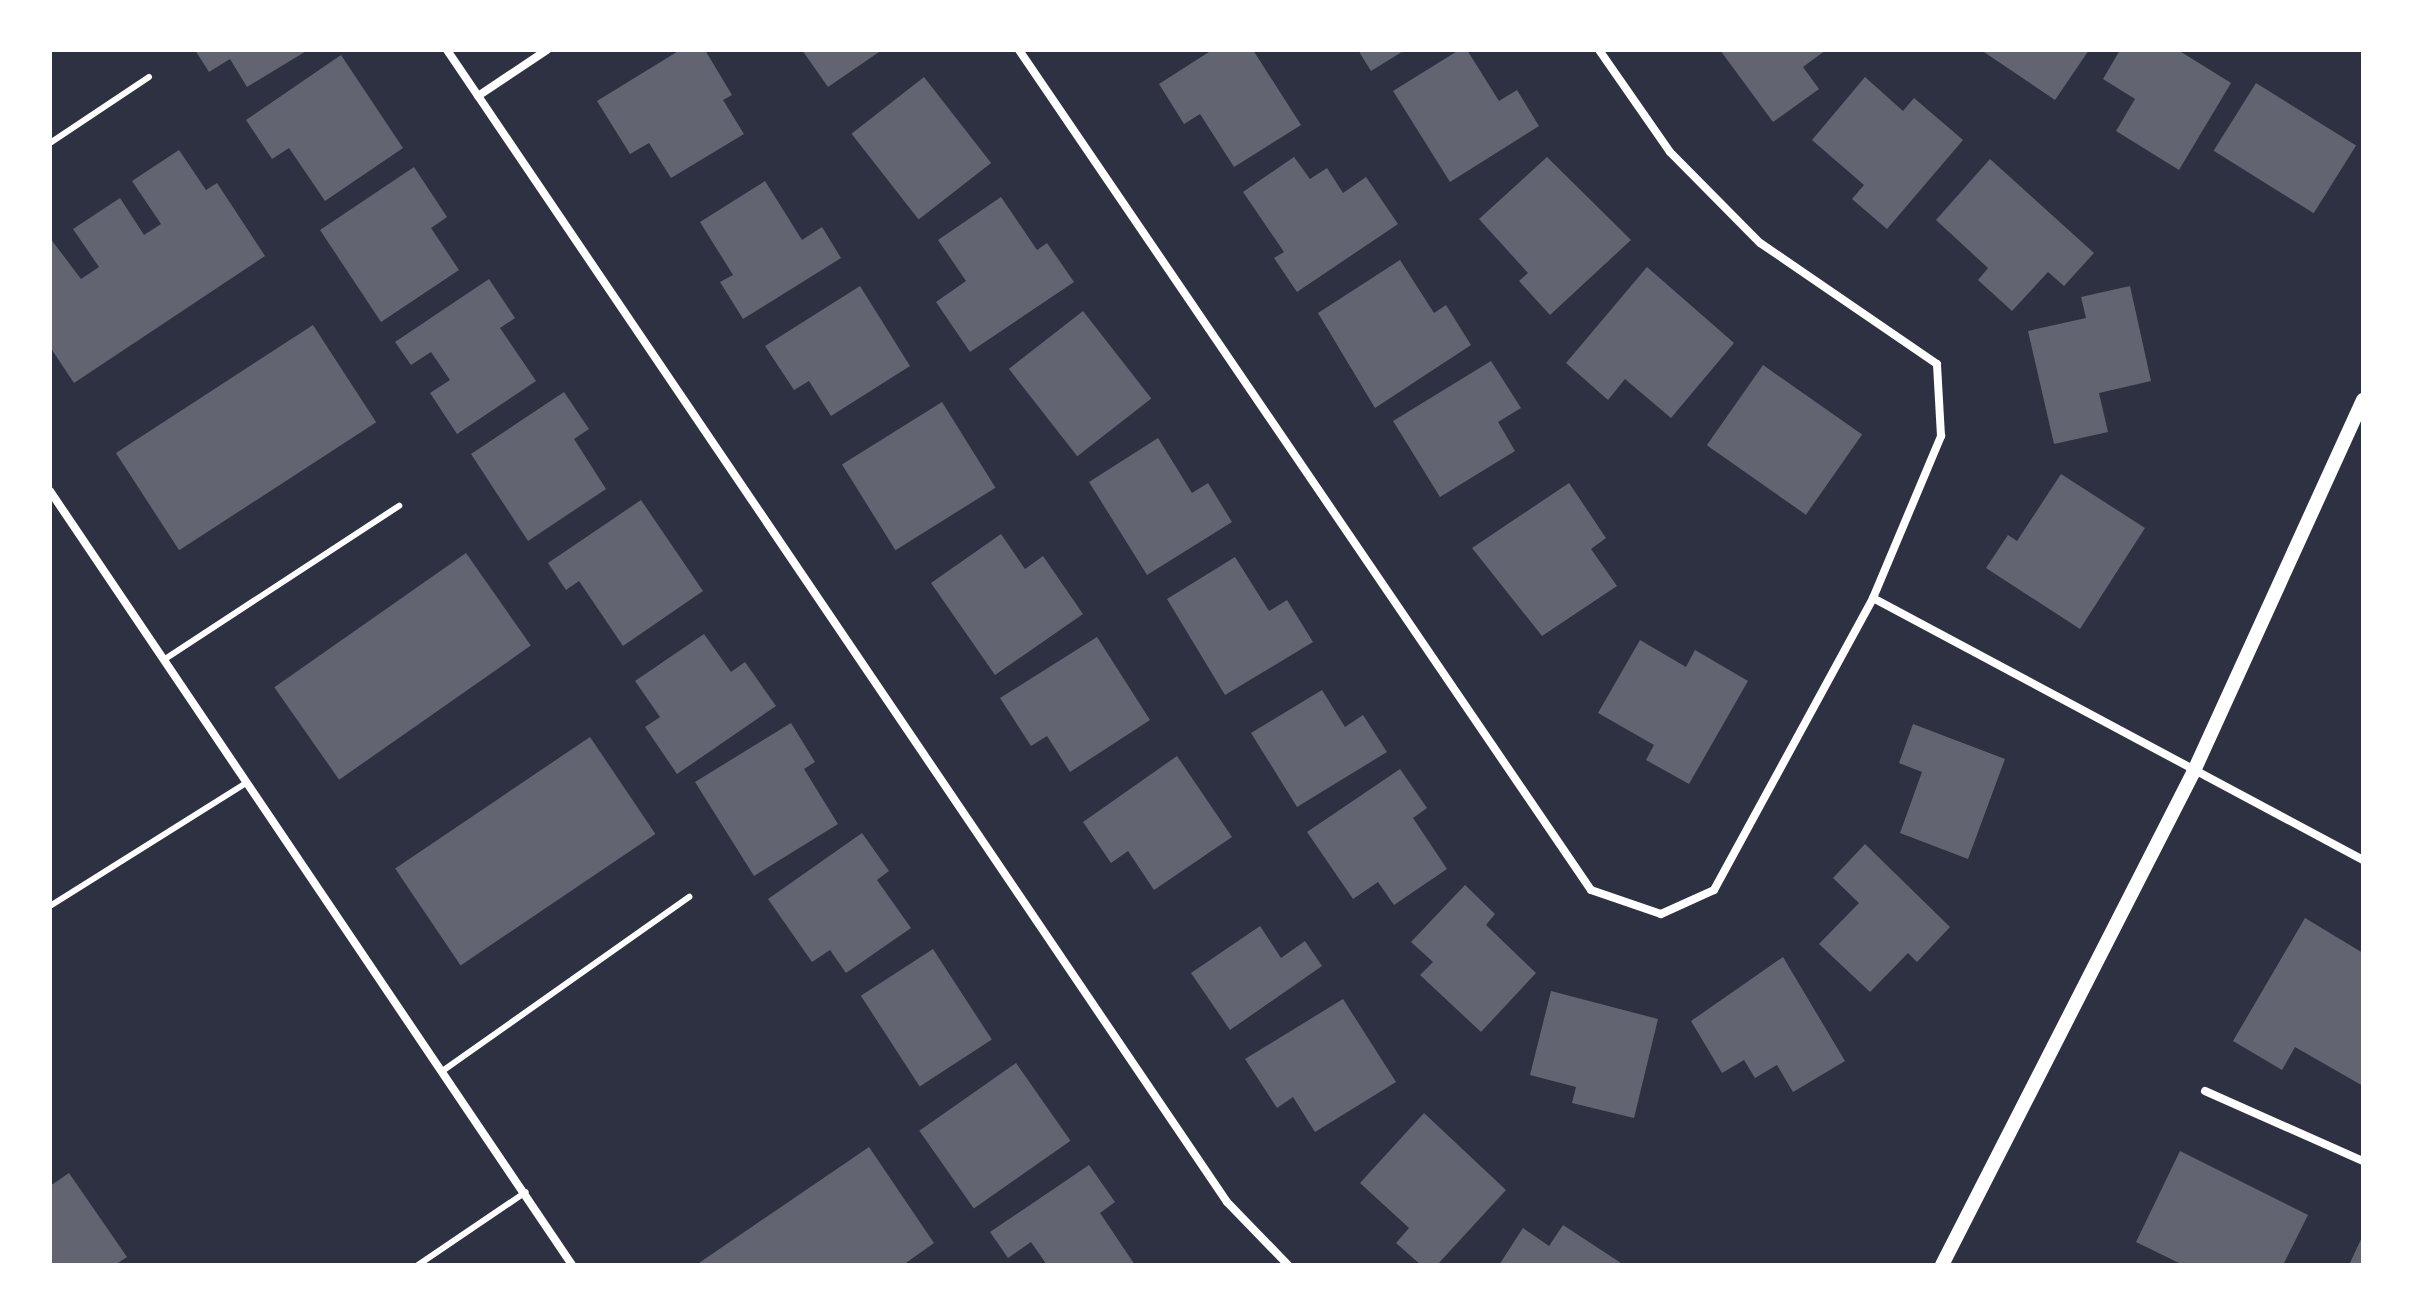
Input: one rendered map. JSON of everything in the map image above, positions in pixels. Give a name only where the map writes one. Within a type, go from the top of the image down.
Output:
[{"type":"street","points":[[447,50],[1227,1202],[1288,1265]]},
{"type":"street","points":[[478,96],[547,50]]},
{"type":"street","points":[[1019,50],[1591,890],[1661,914],[1714,890],[1873,598],[1941,436],[1937,364],[1760,243],[1670,152],[1599,50]]},
{"type":"street","points":[[1942,1265],[2193,773],[2363,400]]},
{"type":"street","points":[[50,491],[441,1072],[526,1192],[572,1265]]},
{"type":"street","points":[[1873,598],[2193,773],[2363,860]]},
{"type":"street","points":[[2205,1091],[2363,1161]]},
{"type":"lane","points":[[50,143],[149,77]]},
{"type":"lane","points":[[165,659],[399,506]]},
{"type":"lane","points":[[50,906],[246,783]]},
{"type":"lane","points":[[441,1072],[689,897]]},
{"type":"lane","points":[[418,1265],[526,1192]]},
{"type":"building","points":[[195,50],[308,50],[247,87],[230,59],[209,72]]},
{"type":"building","points":[[680,50],[705,50],[732,95],[723,100],[744,134],[671,178],[649,143],[630,154],[597,101]]},
{"type":"building","points":[[802,50],[882,50],[828,87]]},
{"type":"building","points":[[1212,50],[1253,50],[1301,125],[1234,167],[1200,114],[1184,124],[1159,84]]},
{"type":"building","points":[[1358,50],[1405,50],[1371,71]]},
{"type":"building","points":[[1459,50],[1467,50],[1499,101],[1517,90],[1539,126],[1450,182],[1393,91]]},
{"type":"building","points":[[1720,50],[1826,50],[1803,67],[1819,89],[1773,122]]},
{"type":"building","points":[[1981,50],[2089,50],[2055,100]]},
{"type":"building","points":[[2120,50],[2178,50],[2231,83],[2179,170],[2116,131],[2135,99],[2103,79]]},
{"type":"building","points":[[341,55],[403,148],[325,201],[289,148],[272,159],[246,120]]},
{"type":"building","points":[[924,77],[991,163],[919,220],[852,134]]},
{"type":"building","points":[[1865,77],[1903,111],[1914,98],[1963,140],[1887,229],[1852,199],[1864,185],[1812,140]]},
{"type":"building","points":[[2256,83],[2356,146],[2314,213],[2214,151]]},
{"type":"building","points":[[179,150],[206,190],[217,183],[265,256],[74,383],[50,347],[50,238],[81,279],[99,267],[73,229],[120,198],[144,235],[161,224],[132,181]]},
{"type":"building","points":[[1294,157],[1310,179],[1327,168],[1343,193],[1366,177],[1398,224],[1297,292],[1274,258],[1284,252],[1243,192]]},
{"type":"building","points":[[1547,157],[1631,240],[1550,315],[1519,281],[1528,273],[1479,219]]},
{"type":"building","points":[[1990,159],[2094,253],[2064,286],[2048,272],[2012,311],[1978,280],[1988,268],[1936,220]]},
{"type":"building","points":[[414,167],[447,217],[431,228],[459,270],[381,322],[320,230]]},
{"type":"building","points":[[765,181],[802,240],[822,227],[841,258],[743,319],[720,282],[733,275],[700,222]]},
{"type":"building","points":[[1001,197],[1037,250],[1047,243],[1074,282],[970,352],[936,302],[966,281],[938,240]]},
{"type":"building","points":[[1400,260],[1434,313],[1446,305],[1471,345],[1375,408],[1318,313]]},
{"type":"building","points":[[1647,267],[1734,343],[1671,418],[1625,379],[1608,400],[1566,363]]},
{"type":"building","points":[[489,279],[515,318],[500,328],[536,381],[457,434],[430,393],[450,380],[431,352],[411,365],[395,342]]},
{"type":"building","points":[[860,286],[910,366],[831,416],[809,381],[794,390],[765,346]]},
{"type":"building","points":[[2130,286],[2151,381],[2099,393],[2108,432],[2054,444],[2028,331],[2086,318],[2081,297]]},
{"type":"building","points":[[1083,311],[1151,398],[1077,456],[1009,369]]},
{"type":"building","points":[[313,325],[376,422],[179,550],[116,453]]},
{"type":"building","points":[[1491,361],[1521,408],[1498,422],[1515,451],[1440,497],[1393,421]]},
{"type":"building","points":[[1763,365],[1862,434],[1806,515],[1707,445]]},
{"type":"building","points":[[564,392],[589,429],[574,439],[606,489],[528,541],[471,454]]},
{"type":"building","points":[[942,402],[996,488],[895,550],[842,465]]},
{"type":"building","points":[[1158,438],[1192,493],[1208,483],[1232,522],[1147,575],[1089,482]]},
{"type":"building","points":[[2061,474],[2145,528],[2080,629],[1986,568],[2008,535],[2017,541]]},
{"type":"building","points":[[1569,483],[1606,538],[1591,549],[1617,586],[1542,636],[1472,548]]},
{"type":"building","points":[[641,500],[703,591],[623,646],[579,581],[566,590],[548,563]]},
{"type":"building","points":[[1001,534],[1025,569],[1043,556],[1083,614],[995,675],[931,583]]},
{"type":"building","points":[[466,553],[531,646],[339,780],[274,687]]},
{"type":"building","points":[[1235,557],[1269,611],[1287,600],[1313,642],[1225,695],[1167,599]]},
{"type":"building","points":[[704,634],[731,672],[745,662],[776,706],[677,774],[645,727],[660,717],[635,681]]},
{"type":"building","points":[[1097,637],[1150,720],[1070,772],[1047,736],[1031,746],[1000,698]]},
{"type":"building","points":[[1640,640],[1686,667],[1695,650],[1748,681],[1689,784],[1646,760],[1654,745],[1598,713]]},
{"type":"building","points":[[1322,690],[1345,727],[1363,715],[1387,752],[1297,807],[1251,733]]},
{"type":"building","points":[[791,723],[815,762],[804,769],[838,824],[754,876],[695,782]]},
{"type":"building","points":[[1913,724],[2005,759],[1968,859],[1900,833],[1922,772],[1899,763]]},
{"type":"building","points":[[590,737],[655,834],[461,965],[395,868]]},
{"type":"building","points":[[1177,756],[1232,837],[1154,890],[1128,851],[1111,863],[1083,822]]},
{"type":"building","points":[[1400,769],[1427,808],[1413,818],[1447,869],[1394,905],[1378,882],[1353,899],[1307,832]]},
{"type":"building","points":[[862,833],[889,871],[877,880],[911,928],[846,973],[830,950],[812,962],[768,899]]},
{"type":"building","points":[[1865,844],[1950,927],[1917,962],[1908,953],[1870,992],[1819,944],[1859,903],[1833,878]]},
{"type":"building","points":[[1465,885],[1495,914],[1486,925],[1536,973],[1481,1032],[1420,975],[1433,962],[1411,942]]},
{"type":"building","points":[[2305,918],[2363,953],[2363,1086],[2295,1047],[2282,1070],[2233,1041]]},
{"type":"building","points":[[1260,926],[1281,958],[1305,941],[1322,966],[1230,1030],[1191,973]]},
{"type":"building","points":[[933,949],[992,1040],[920,1086],[861,996]]},
{"type":"building","points":[[1783,957],[1845,1061],[1793,1092],[1777,1065],[1755,1078],[1744,1060],[1722,1073],[1691,1021]]},
{"type":"building","points":[[1551,991],[1658,1019],[1634,1118],[1572,1103],[1576,1087],[1530,1075]]},
{"type":"building","points":[[1343,999],[1396,1082],[1315,1132],[1293,1097],[1277,1108],[1245,1059]]},
{"type":"building","points":[[1016,1063],[1070,1141],[974,1209],[919,1131]]},
{"type":"building","points":[[1424,1113],[1506,1190],[1437,1265],[1421,1265],[1396,1243],[1409,1228],[1360,1183]]},
{"type":"building","points":[[869,1147],[934,1243],[903,1265],[696,1265]]},
{"type":"building","points":[[2180,1151],[2308,1215],[2283,1265],[2183,1265],[2136,1242]]},
{"type":"building","points":[[1089,1165],[1115,1202],[1100,1213],[1135,1265],[1047,1265],[1031,1242],[1008,1258],[990,1232]]},
{"type":"building","points":[[69,1173],[127,1257],[115,1265],[50,1265],[50,1186]]},
{"type":"building","points":[[1563,1225],[1624,1265],[1499,1265],[1523,1228],[1549,1246]]},
{"type":"building","points":[[2363,1235],[2363,1265],[2349,1265]]}]
